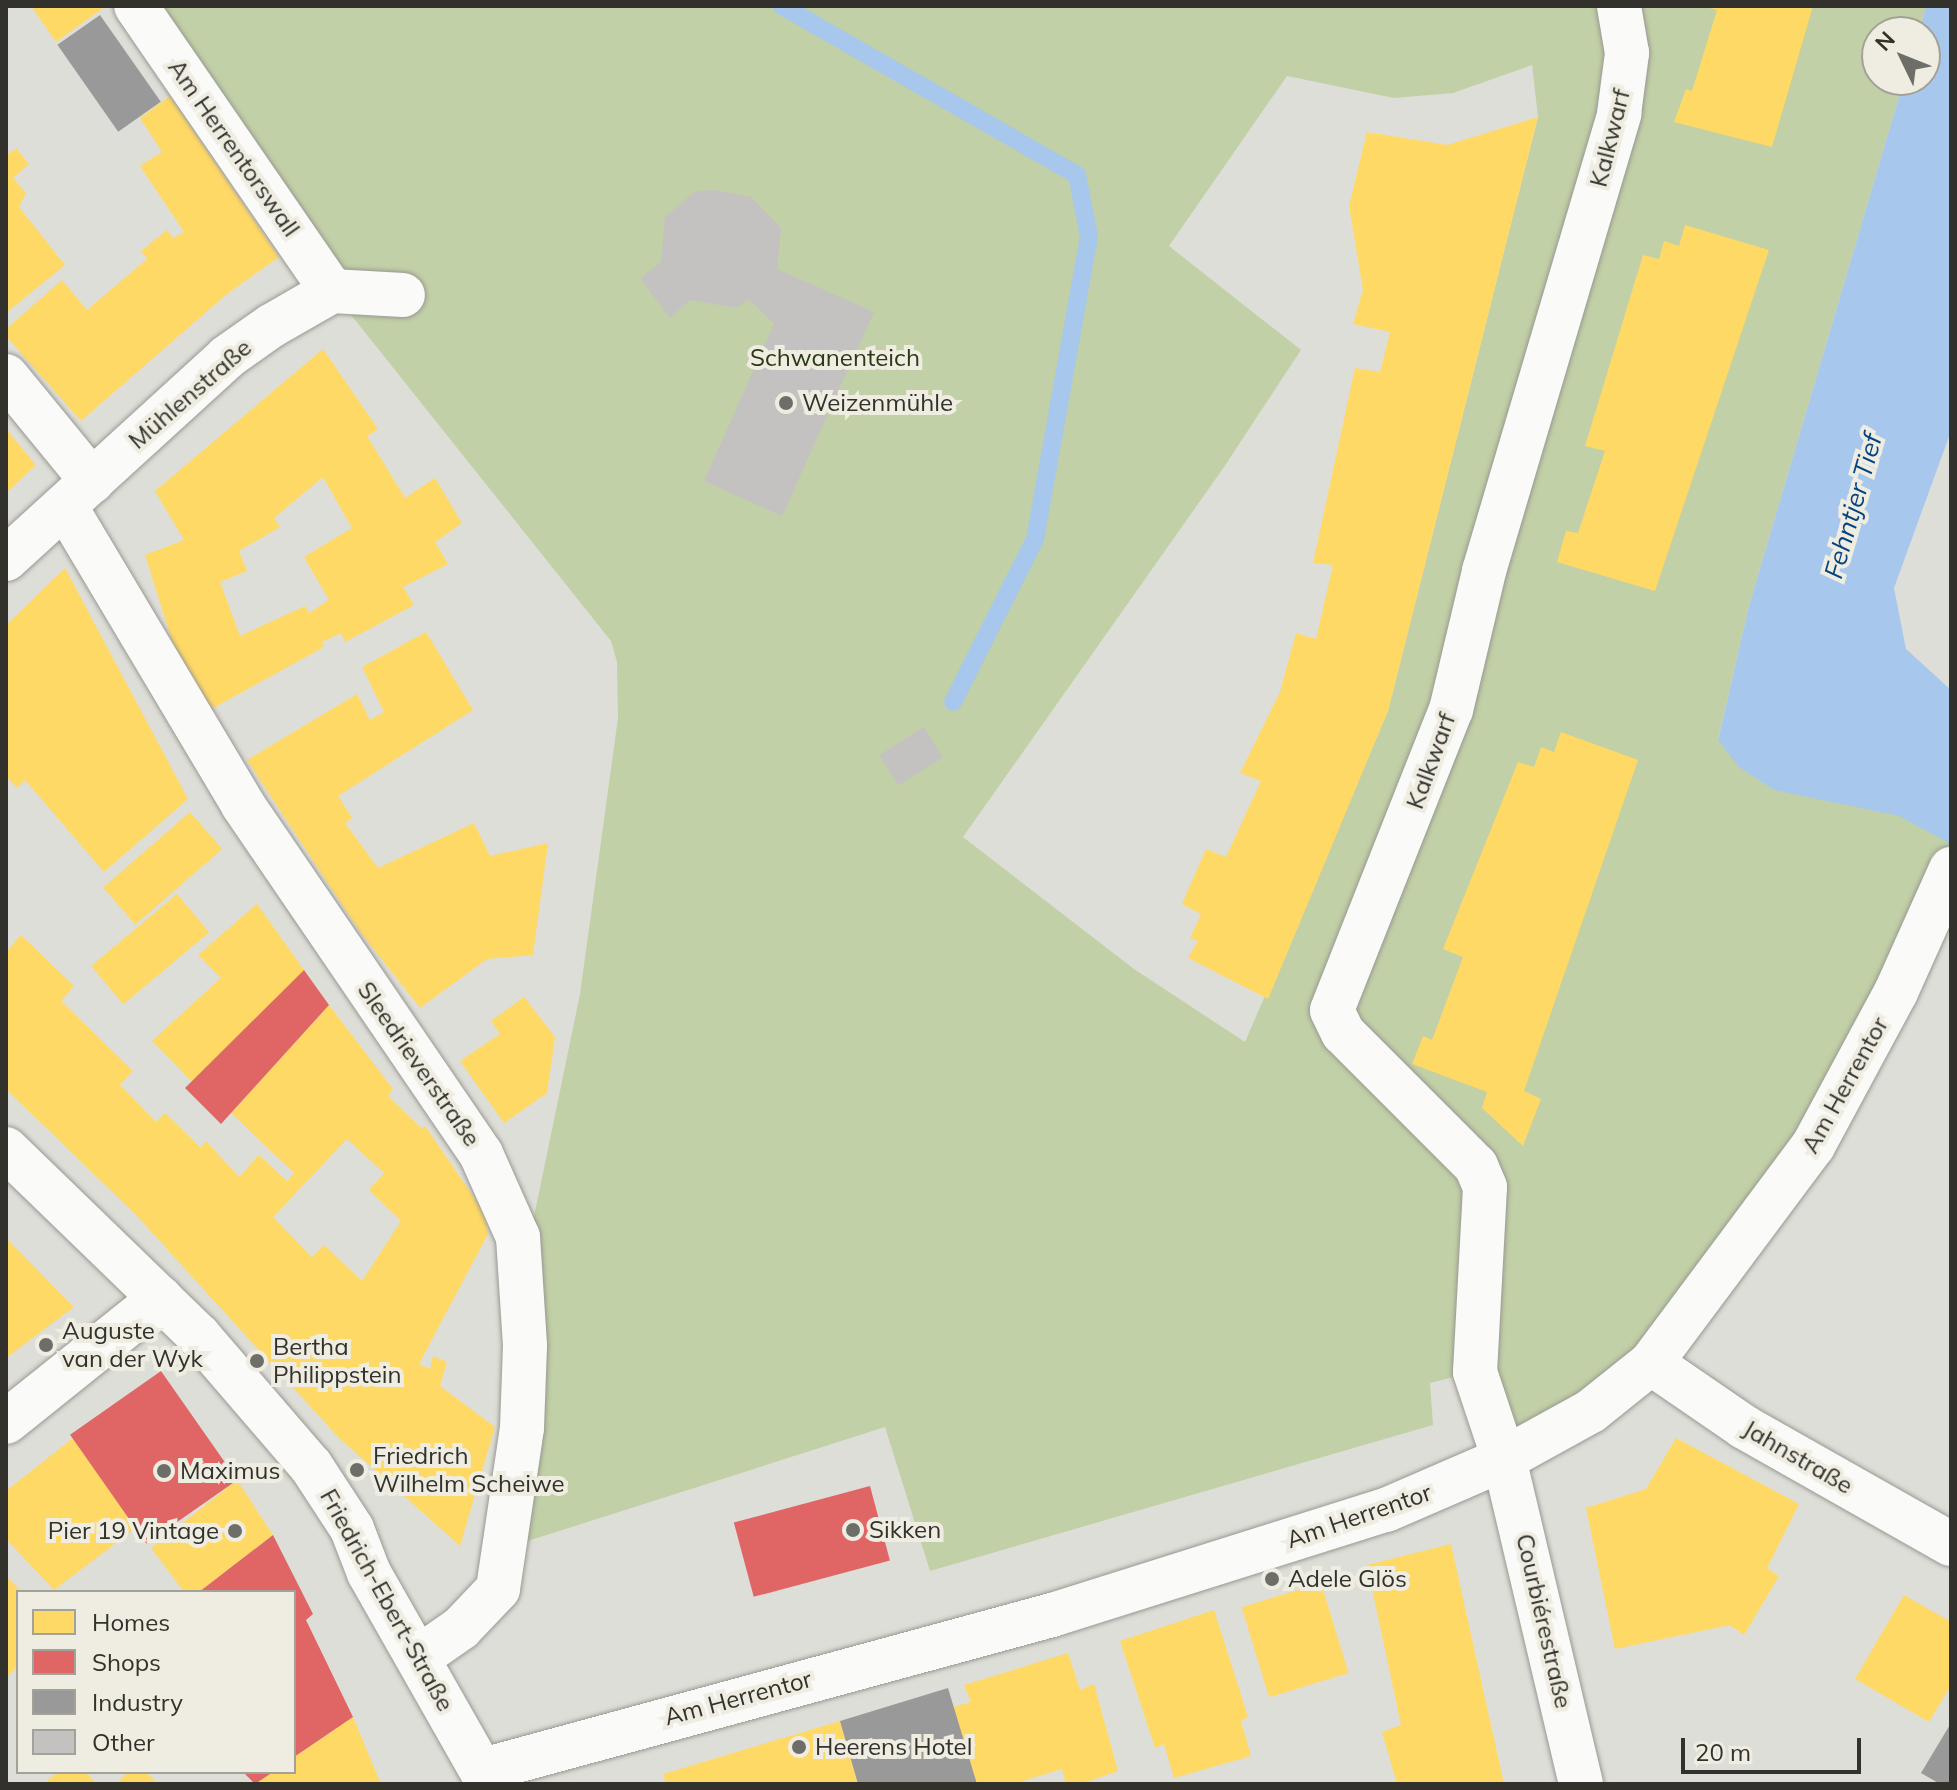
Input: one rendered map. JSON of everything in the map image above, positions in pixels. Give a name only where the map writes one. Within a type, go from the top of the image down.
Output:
[{"type":"street","name":"Am Herrentorswall","points":[[136,6],[332,291]]},
{"type":"street","name":"Kalkwarf","points":[[1504,1459],[1475,1372],[1485,1187],[1476,1166],[1343,1033],[1332,1010],[1451,710],[1488,557],[1619,114],[1627,53],[1619,6]]},
{"type":"street","points":[[332,291],[403,295]]},
{"type":"street","name":"Mühlenstraße","points":[[6,559],[227,357],[332,291]]},
{"type":"street","name":"Sleedrieverstraße","points":[[6,376],[78,494],[243,805],[481,1154],[518,1237],[525,1346],[522,1428],[498,1589],[461,1628],[418,1658]]},
{"type":"street","name":"Am Herrentor","points":[[486,1777],[1052,1615],[1386,1510],[1504,1459],[1591,1411],[1651,1363],[1767,1214],[1813,1146],[1896,992],[1951,869]]},
{"type":"street","name":"Friedrich-Ebert-Straße","points":[[6,1149],[161,1298],[311,1466],[352,1529],[369,1573],[486,1777]]},
{"type":"street","points":[[6,1422],[161,1298]]},
{"type":"street","name":"Jahnstraße","points":[[1651,1363],[1744,1427],[1951,1544]]},
{"type":"street","name":"Courbiérestraße","points":[[1504,1459],[1581,1784]]},
{"type":"green space","name":"Schwanenteich","points":[[136,6],[1926,6],[1923,16],[1861,16],[1861,96],[1899,96],[1749,606],[1718,739],[1914,822],[1951,843],[1951,870],[1707,1290],[1504,1459],[1474,1372],[1430,1383],[1433,1425],[930,1571],[885,1427],[506,1548],[523,1270],[580,994],[618,718],[617,662],[611,641],[332,291]],"holes":[[[1532,65],[1538,117],[1388,711],[1245,1042],[1134,969],[963,837],[1222,470],[1301,350],[1169,246],[1287,76],[1394,98],[1453,93]]]},
{"type":"water","name":"Fehntjer Tief","points":[[1926,6],[1951,6],[1951,431],[1894,588],[1906,649],[1951,690],[1951,844],[1899,816],[1774,790],[1739,767],[1718,740],[1749,606],[1899,96],[1941,96],[1941,16],[1923,16]]},
{"type":"building: Homes","points":[[31,6],[106,6],[56,42]]},
{"type":"building: Homes","points":[[1702,6],[1813,6],[1772,147],[1674,122],[1686,89],[1692,91],[1717,10]]},
{"type":"building: Homes","points":[[170,96],[279,257],[227,294],[81,421],[6,336],[6,329],[62,280],[87,310],[147,259],[141,251],[167,230],[173,238],[184,232],[140,166],[162,152],[140,118]]},
{"type":"building: Homes","points":[[1538,117],[1388,711],[1268,999],[1188,958],[1198,941],[1190,938],[1201,914],[1182,904],[1206,849],[1226,857],[1261,781],[1240,773],[1280,692],[1296,633],[1316,639],[1333,565],[1313,563],[1355,368],[1380,372],[1390,332],[1353,324],[1363,290],[1349,206],[1367,132],[1447,145]]},
{"type":"building: Homes","points":[[16,148],[29,164],[13,178],[26,193],[19,207],[65,265],[6,313],[6,156]]},
{"type":"building: Homes","points":[[1685,225],[1769,250],[1655,591],[1557,562],[1566,531],[1578,533],[1605,451],[1585,446],[1643,255],[1659,259],[1664,241],[1679,246]]},
{"type":"building: Homes","points":[[323,349],[378,429],[367,436],[405,498],[435,478],[462,523],[435,542],[448,564],[403,587],[414,605],[345,642],[341,633],[322,642],[324,647],[206,712],[179,663],[145,555],[184,540],[155,491]],"holes":[[[323,477],[352,528],[304,557],[329,600],[309,613],[305,606],[240,636],[220,582],[247,571],[239,551],[280,527],[274,518]]]},
{"type":"building: Homes","points":[[6,429],[36,465],[6,493]]},
{"type":"building: Homes","points":[[65,568],[188,799],[104,872],[25,780],[17,788],[6,776],[6,625]]},
{"type":"building: Homes","points":[[426,632],[473,710],[338,796],[352,818],[345,823],[378,868],[474,823],[490,856],[548,843],[533,955],[487,959],[420,1008],[358,929],[247,760],[357,694],[370,720],[384,712],[362,667]]},
{"type":"building: Homes","points":[[1561,732],[1638,760],[1524,1091],[1541,1099],[1523,1146],[1482,1108],[1487,1092],[1412,1064],[1423,1036],[1432,1040],[1463,957],[1443,949],[1518,762],[1534,767],[1541,747],[1554,752]]},
{"type":"building: Homes","points":[[190,812],[222,849],[135,924],[103,887]]},
{"type":"building: Homes","points":[[177,894],[209,932],[123,1004],[91,966]]},
{"type":"building: Homes","points":[[257,904],[304,970],[192,1082],[152,1041],[221,978],[198,955]]},
{"type":"building: Homes","points":[[21,935],[74,986],[61,1001],[133,1071],[120,1085],[156,1122],[165,1113],[201,1148],[206,1141],[239,1177],[259,1155],[287,1181],[294,1173],[231,1113],[329,1005],[393,1089],[388,1096],[422,1129],[425,1126],[484,1212],[488,1234],[419,1364],[430,1369],[433,1356],[447,1362],[440,1386],[495,1427],[460,1546],[338,1437],[136,1215],[6,1089],[6,952]],"holes":[[[347,1139],[384,1173],[369,1190],[401,1221],[362,1281],[324,1245],[312,1257],[273,1217]]]},
{"type":"building: Homes","points":[[524,997],[555,1037],[547,1093],[504,1123],[460,1061],[500,1034],[491,1021]]},
{"type":"building: Homes","points":[[6,1238],[74,1307],[6,1358]]},
{"type":"building: Homes","points":[[73,1438],[136,1528],[54,1590],[6,1539],[6,1491]]},
{"type":"building: Homes","points":[[1676,1438],[1799,1504],[1767,1568],[1779,1576],[1744,1635],[1730,1625],[1615,1649],[1586,1508],[1646,1489]]},
{"type":"building: Homes","points":[[237,1480],[273,1535],[202,1590],[182,1590],[151,1548]]},
{"type":"building: Homes","points":[[1451,1544],[1504,1784],[1397,1784],[1382,1732],[1401,1725],[1367,1565]]},
{"type":"building: Homes","points":[[6,1576],[20,1590],[16,1590],[16,1668],[8,1676]]},
{"type":"building: Homes","points":[[1321,1583],[1348,1673],[1269,1697],[1242,1607]]},
{"type":"building: Homes","points":[[1904,1595],[1951,1622],[1951,1685],[1929,1722],[1855,1679]]},
{"type":"building: Homes","points":[[1214,1610],[1248,1717],[1241,1721],[1251,1756],[1174,1778],[1164,1744],[1155,1748],[1120,1641]]},
{"type":"building: Homes","points":[[1068,1653],[1080,1690],[1094,1684],[1118,1771],[1081,1784],[1066,1784],[1062,1769],[1013,1784],[977,1784],[953,1707],[971,1702],[964,1685]]},
{"type":"building: Homes","points":[[353,1717],[381,1784],[255,1784],[270,1774],[296,1774],[296,1756]]},
{"type":"building: Homes","name":"Heerens Hotel","points":[[840,1721],[858,1784],[666,1784],[663,1774]]},
{"type":"building: Homes","points":[[56,1774],[88,1774],[97,1784],[43,1784]]},
{"type":"building: Homes","points":[[126,1774],[148,1774],[158,1784],[116,1784]]},
{"type":"building: Shops","points":[[304,970],[329,1005],[221,1124],[185,1088]]},
{"type":"building: Shops","points":[[161,1371],[237,1480],[146,1544],[70,1435]]},
{"type":"building: Shops","points":[[870,1486],[890,1560],[754,1597],[734,1522]]},
{"type":"building: Shops","points":[[273,1535],[313,1614],[306,1620],[353,1717],[296,1756],[296,1590],[202,1590]]},
{"type":"building: Shops","points":[[245,1774],[270,1774],[255,1784]]},
{"type":"building: Industry","points":[[100,15],[161,102],[118,132],[57,45]]},
{"type":"building: Industry","points":[[948,1688],[977,1784],[858,1784],[840,1721]]},
{"type":"building: Industry","points":[[1951,1723],[1951,1784],[1940,1784],[1921,1773]]},
{"type":"building: Other","name":"Weizenmühle","points":[[715,190],[751,197],[781,228],[777,269],[874,312],[782,516],[704,481],[774,324],[749,299],[737,308],[690,300],[670,318],[640,278],[661,262],[665,217],[695,191]]},
{"type":"building: Other","points":[[924,727],[943,758],[898,786],[879,755]]},
{"type":"waterway","points":[[782,6],[1077,175],[1089,236],[1035,539],[953,702]]},
{"type":"place","name":"Weizenmühle","points":[[786,403]]},
{"type":"place","name":"Auguste van der Wyk","points":[[46,1345]]},
{"type":"place","name":"Bertha Philippstein","points":[[257,1361]]},
{"type":"place","name":"Friedrich Wilhelm Scheiwe","points":[[357,1470]]},
{"type":"place","name":"Maximus","points":[[164,1471]]},
{"type":"place","name":"Sikken","points":[[853,1530]]},
{"type":"place","name":"Pier 19 Vintage","points":[[235,1531]]},
{"type":"place","name":"Adele Glös","points":[[1272,1579]]},
{"type":"place","name":"Heerens Hotel","points":[[799,1747]]}]
